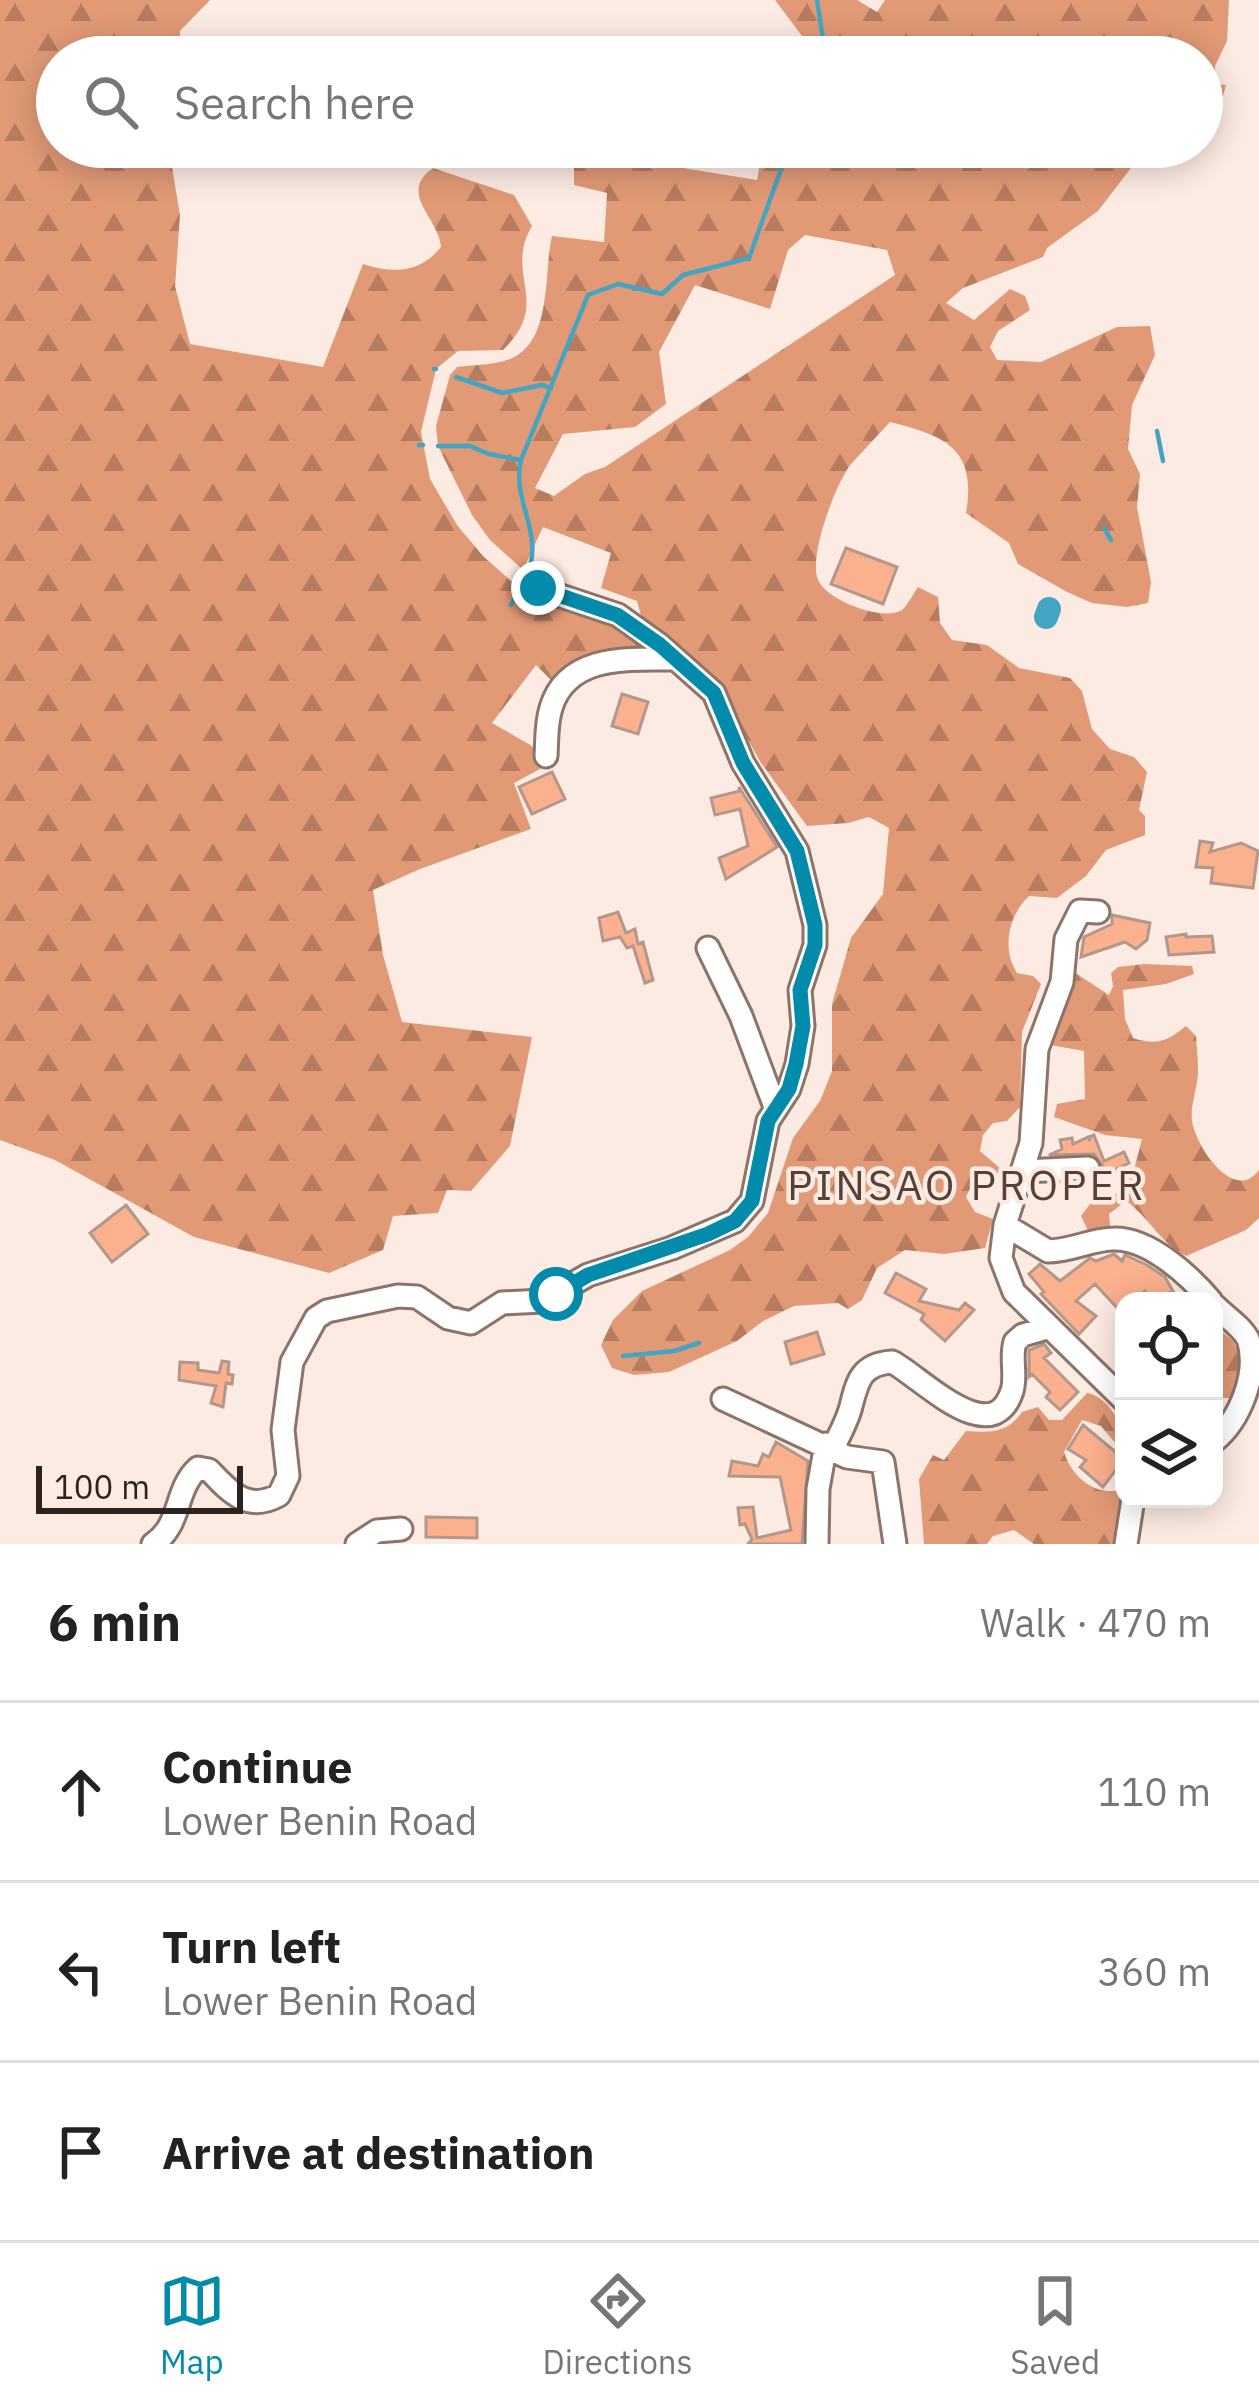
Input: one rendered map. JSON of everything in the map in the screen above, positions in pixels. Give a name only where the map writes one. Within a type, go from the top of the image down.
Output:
[{"type":"street","points":[[153,1544],[168,1534],[183,1488],[198,1468],[208,1470],[234,1497],[259,1502],[279,1495],[288,1476],[284,1430],[292,1362],[308,1331],[327,1311],[398,1296],[417,1298],[448,1318],[471,1322],[502,1303],[543,1301],[588,1275],[708,1234],[735,1221],[752,1201],[763,1140],[796,1064],[803,1026],[800,990],[815,945],[815,925],[797,851],[743,763],[714,693],[617,615],[538,588]]},
{"type":"street","points":[[546,756],[551,707],[557,691],[574,674],[620,658],[675,659]]},
{"type":"street","points":[[1098,912],[1080,911],[1071,923],[1063,982],[1041,1035],[1031,1143],[1005,1225],[1001,1258],[1014,1292],[1115,1391]]},
{"type":"street","points":[[707,948],[741,1016],[775,1108]]},
{"type":"street","points":[[1024,1171],[1088,1168]]},
{"type":"street","points":[[1005,1225],[1036,1248],[1048,1251],[1111,1239],[1136,1243],[1180,1271],[1201,1292]]},
{"type":"street","points":[[1223,1314],[1250,1340],[1254,1357],[1252,1389],[1223,1431]]},
{"type":"street","points":[[817,1544],[818,1489],[830,1446],[846,1420],[856,1380],[875,1366],[892,1362],[958,1408],[988,1414],[1003,1406],[1012,1390],[1016,1342],[1050,1327]]},
{"type":"street","points":[[723,1400],[847,1456],[883,1462],[895,1544]]},
{"type":"street","points":[[1126,1544],[1132,1508]]},
{"type":"street","points":[[357,1544],[377,1531],[401,1528]]},
{"type":"green space","points":[[0,0],[210,0],[180,36],[36,36],[36,168],[172,168],[180,215],[175,286],[190,344],[323,367],[363,264],[405,269],[424,262],[441,247],[419,196],[423,177],[433,168],[514,195],[532,226],[522,259],[525,317],[503,350],[458,351],[436,369],[421,432],[430,479],[457,525],[520,589],[608,616],[657,653],[556,685],[536,665],[492,723],[532,746],[540,769],[514,783],[531,829],[373,890],[383,955],[402,1022],[532,1037],[510,1146],[471,1191],[447,1190],[438,1213],[393,1216],[383,1250],[329,1273],[194,1237],[55,1160],[0,1140]]},
{"type":"green space","points":[[775,0],[857,0],[877,12],[885,0],[1229,0],[1223,49],[1223,36],[802,36]]},
{"type":"green space","points":[[574,168],[683,168],[757,180],[759,168],[1131,168],[1098,211],[1047,248],[1043,257],[963,288],[946,303],[974,320],[1010,289],[1025,296],[1030,310],[998,331],[990,347],[997,360],[1041,362],[1117,327],[1150,326],[1155,355],[1132,405],[1128,449],[1140,474],[1137,507],[1151,582],[1148,603],[1127,607],[1092,603],[1018,564],[1009,543],[966,513],[967,474],[953,449],[927,433],[890,422],[845,473],[817,554],[818,580],[843,601],[869,611],[893,613],[904,608],[918,587],[938,597],[940,623],[952,640],[987,645],[1019,668],[1070,678],[1082,691],[1092,729],[1110,749],[1134,757],[1147,772],[1139,810],[1145,816],[1145,835],[1106,850],[1086,876],[1057,898],[1029,896],[1012,922],[1008,943],[1012,963],[1017,973],[1033,976],[1041,984],[1022,1032],[1020,1107],[983,1135],[980,1151],[1001,1169],[996,1176],[975,1178],[966,1197],[975,1212],[993,1219],[985,1248],[944,1254],[905,1250],[877,1268],[862,1300],[848,1309],[838,1303],[794,1306],[737,1341],[669,1372],[634,1375],[612,1368],[601,1345],[613,1320],[642,1291],[730,1250],[768,1213],[793,1138],[820,1101],[832,1071],[832,1004],[851,938],[883,894],[889,828],[869,817],[807,826],[761,763],[720,690],[644,626],[637,601],[601,588],[611,553],[543,527],[523,570],[490,540],[472,515],[438,446],[436,426],[450,375],[457,367],[504,361],[531,341],[543,307],[552,236],[604,242],[607,193],[574,185]],"holes":[[[805,235],[887,250],[895,275],[605,467],[585,474],[554,496],[535,488],[563,434],[635,427],[666,404],[659,352],[695,285],[770,309],[788,250]]]},
{"type":"green space","points":[[1192,966],[1194,974],[1123,990],[1125,1019],[1133,1038],[1161,1041],[1186,1026],[1196,1036],[1195,1132],[1208,1157],[1228,1176],[1249,1179],[1259,1170],[1259,1218],[1246,1230],[1186,1256],[1126,1201],[1109,1214],[1111,1234],[1090,1235],[1081,1216],[1094,1199],[1116,1194],[1135,1166],[1142,1139],[1105,1135],[1054,1117],[1057,1104],[1085,1099],[1084,1051],[1045,1044],[1066,977],[1074,972],[1109,995],[1111,973],[1118,967]]},
{"type":"green space","points":[[1223,1333],[1233,1341],[1247,1371],[1236,1398],[1223,1398]]},
{"type":"green space","points":[[1087,1393],[1101,1399],[1115,1417],[1115,1443],[1101,1426],[1082,1420],[1064,1452],[1085,1483],[1115,1491],[1119,1508],[1114,1544],[1034,1544],[1014,1530],[993,1536],[987,1544],[924,1544],[919,1479],[933,1455],[944,1460],[966,1431],[998,1430],[1022,1412],[1038,1407],[1049,1420],[1062,1420]]},
{"type":"building","points":[[846,548],[897,567],[883,604],[831,584]]},
{"type":"building","points":[[622,694],[648,702],[638,734],[612,726]]},
{"type":"building","points":[[552,772],[565,799],[532,814],[519,787]]},
{"type":"building","points":[[739,787],[777,847],[726,879],[719,858],[748,846],[740,809],[715,815],[711,798],[740,791]]},
{"type":"building","points":[[1200,841],[1213,843],[1210,852],[1241,843],[1258,851],[1253,888],[1211,883],[1213,868],[1196,867]]},
{"type":"building","points":[[618,912],[626,933],[635,929],[638,944],[643,942],[653,980],[645,983],[633,946],[627,948],[620,937],[603,941],[599,918]]},
{"type":"building","points":[[1112,915],[1150,923],[1147,940],[1136,949],[1125,942],[1081,957],[1084,937],[1112,924]]},
{"type":"building","points":[[1212,936],[1214,952],[1169,955],[1166,937]]},
{"type":"building","points":[[1094,1135],[1104,1161],[1124,1152],[1129,1163],[1100,1177],[1103,1166],[1094,1154],[1049,1155],[1062,1149],[1060,1140],[1072,1138],[1073,1144],[1088,1137],[1090,1141]]},
{"type":"building","points":[[126,1205],[148,1234],[112,1262],[90,1233]]},
{"type":"building","points":[[1114,1254],[1122,1261],[1125,1255],[1165,1277],[1173,1291],[1115,1292],[1115,1306],[1095,1284],[1076,1301],[1096,1316],[1079,1334],[1029,1274],[1040,1264],[1060,1281],[1090,1258],[1096,1261]]},
{"type":"building","points":[[896,1273],[926,1289],[919,1301],[959,1310],[965,1303],[974,1310],[945,1341],[921,1320],[924,1314],[885,1293]]},
{"type":"building","points":[[817,1332],[824,1354],[791,1364],[785,1342]]},
{"type":"building","points":[[1044,1344],[1051,1353],[1044,1358],[1078,1392],[1060,1410],[1046,1397],[1050,1392],[1032,1374],[1029,1377],[1029,1350]]},
{"type":"building","points":[[222,1361],[229,1362],[228,1374],[233,1375],[232,1384],[226,1383],[223,1407],[211,1403],[216,1386],[179,1380],[180,1362],[198,1363],[198,1370],[219,1373]]},
{"type":"building","points":[[1083,1425],[1115,1452],[1115,1471],[1103,1487],[1080,1467],[1086,1460],[1068,1449]]},
{"type":"building","points":[[776,1442],[808,1461],[802,1544],[748,1544],[752,1539],[745,1524],[740,1525],[738,1508],[753,1507],[757,1538],[791,1530],[780,1477],[729,1476],[732,1461],[758,1466]]},
{"type":"building","points":[[426,1517],[477,1518],[477,1538],[426,1537]]},
{"type":"waterway","points":[[817,0],[823,36]]},
{"type":"waterway","points":[[527,575],[532,545],[520,489],[521,460],[588,295],[618,284],[662,294],[683,275],[749,258],[781,168]]},
{"type":"waterway","points":[[456,377],[502,393],[542,385],[551,388]]},
{"type":"waterway","points":[[1157,431],[1163,461]]},
{"type":"waterway","points":[[438,446],[470,446],[520,460]]},
{"type":"waterway","points":[[1104,528],[1111,540]]},
{"type":"waterway","points":[[511,605],[520,589]]},
{"type":"waterway","points":[[1046,617],[1049,609]]},
{"type":"waterway","points":[[623,1356],[674,1351],[699,1343]]},
{"type":"district","name":"PINSAO PROPER","points":[[967,1185]]},
{"type":"route","points":[[538,588],[617,615],[714,693],[743,763],[797,851],[815,925],[815,945],[800,990],[803,1026],[796,1064],[789,1089],[768,1121],[752,1201],[735,1221],[708,1234],[588,1275],[556,1294]]}]
